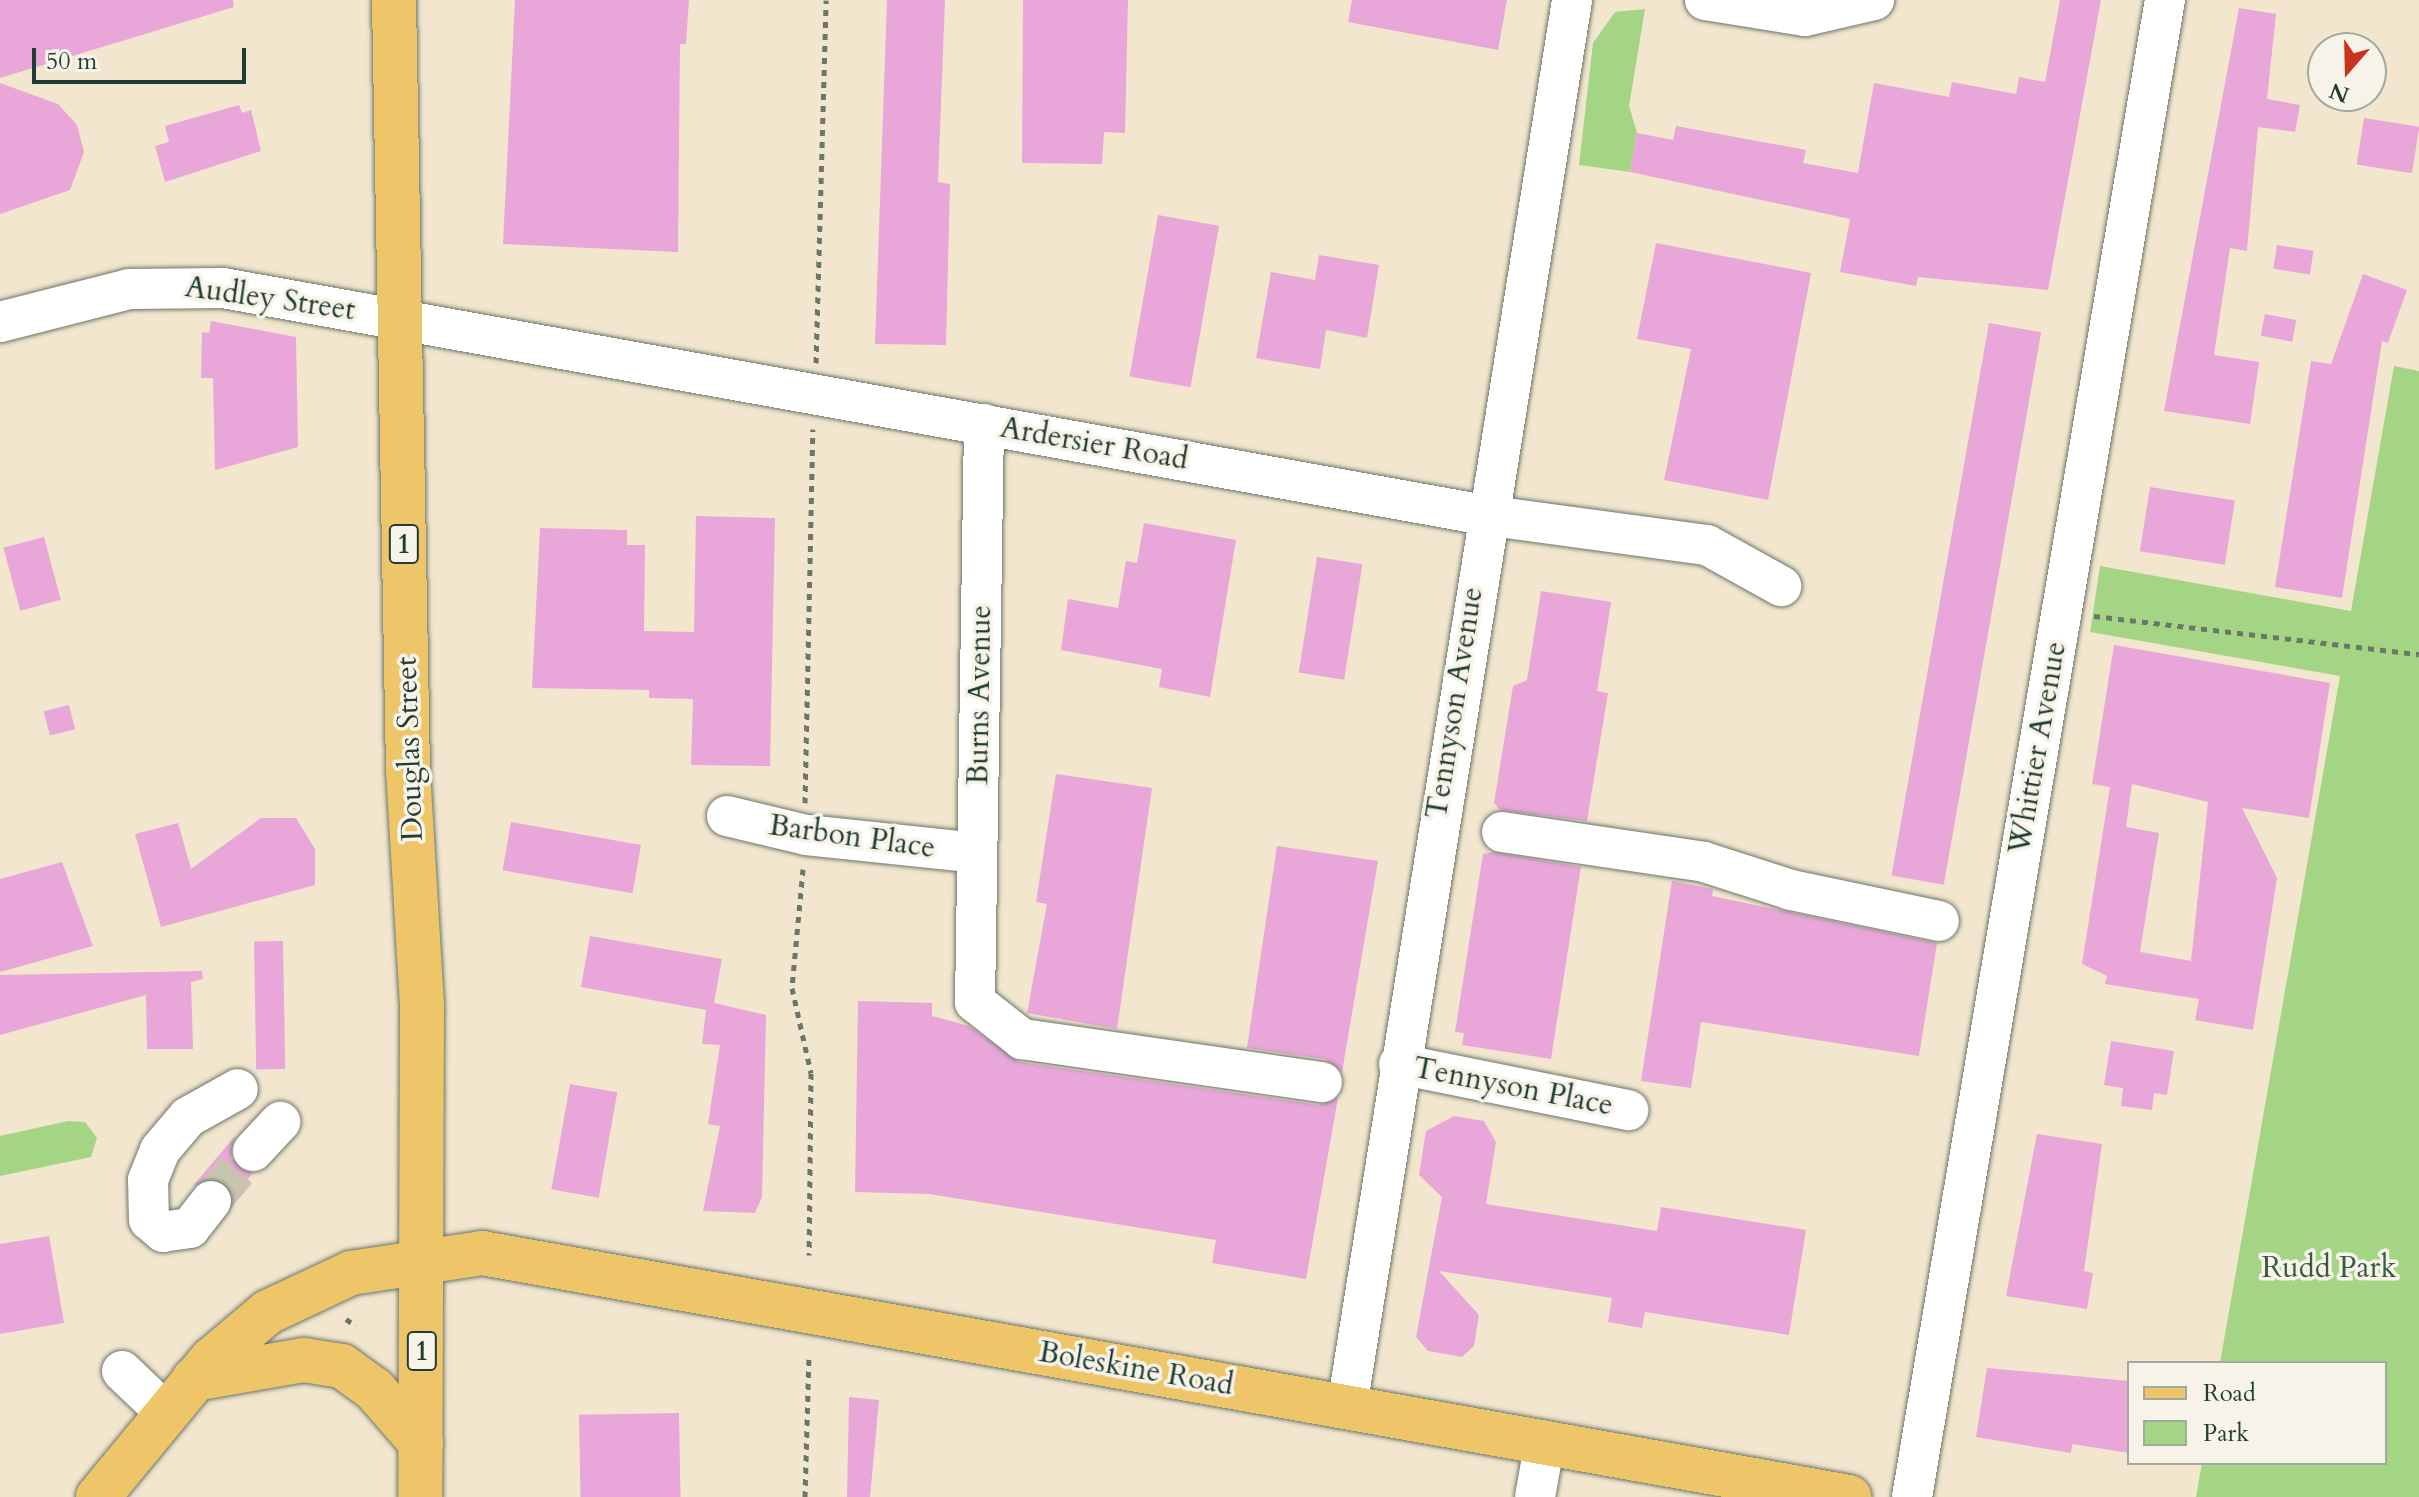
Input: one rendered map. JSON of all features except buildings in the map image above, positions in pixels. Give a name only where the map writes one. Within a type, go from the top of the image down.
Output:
[{"type":"main road","name":"Douglas Street","points":[[394,0],[408,770],[422,1006],[420,1497]]},
{"type":"main road","name":"Boleskine Road","points":[[98,1497],[194,1379],[248,1327],[294,1297],[351,1273],[422,1259],[509,1254],[1849,1497]]},
{"type":"main road","points":[[194,1379],[304,1360],[342,1366],[374,1389],[421,1443]]},
{"type":"street","name":"Tennyson Avenue","points":[[1347,1407],[1484,515],[1572,0]]},
{"type":"street","points":[[1705,0],[1805,16],[1874,0]]},
{"type":"street","name":"Whittier Avenue","points":[[1912,1497],[2165,0]]},
{"type":"street","name":"Audley Street","points":[[0,322],[185,283],[400,318]]},
{"type":"street","name":"Ardersier Road","points":[[400,318],[815,398],[984,424],[1484,515],[1707,545],[1781,586]]},
{"type":"street","name":"Burns Avenue","points":[[984,424],[975,1002],[1022,1039],[1322,1082]]},
{"type":"street","name":"Barbon Place","points":[[727,816],[806,835],[977,853]]},
{"type":"street","points":[[1502,832],[1704,862],[1791,890],[1939,921]]},
{"type":"street","name":"Tennyson Place","points":[[1399,1064],[1628,1110]]},
{"type":"street","points":[[211,1201],[190,1228],[163,1232],[149,1220],[148,1180],[160,1150],[188,1117],[238,1089]]},
{"type":"street","points":[[253,1151],[280,1122]]},
{"type":"street","points":[[122,1371],[166,1413]]},
{"type":"street","points":[[1535,1497],[1545,1441]]},
{"type":"path","points":[[809,1255],[811,1073],[792,988],[806,835],[826,0]]},
{"type":"path","points":[[2061,612],[2419,654]]},
{"type":"path","points":[[346,1319],[356,1326]]},
{"type":"path","points":[[805,1497],[809,1355]]},
{"type":"green space","points":[[1645,9],[1629,106],[1637,133],[1630,172],[1579,165],[1593,43],[1615,12]]},
{"type":"green space","name":"Rudd Park","points":[[2394,366],[2419,371],[2419,1497],[2196,1497],[2202,1465],[2387,1465],[2387,1361],[2220,1361],[2340,676],[2090,632],[2100,566],[2351,611]]},
{"type":"green space","points":[[68,1121],[85,1122],[97,1138],[91,1157],[0,1176],[0,1136]]},
{"type":"tunnel","points":[[211,1201],[253,1151]]}]
